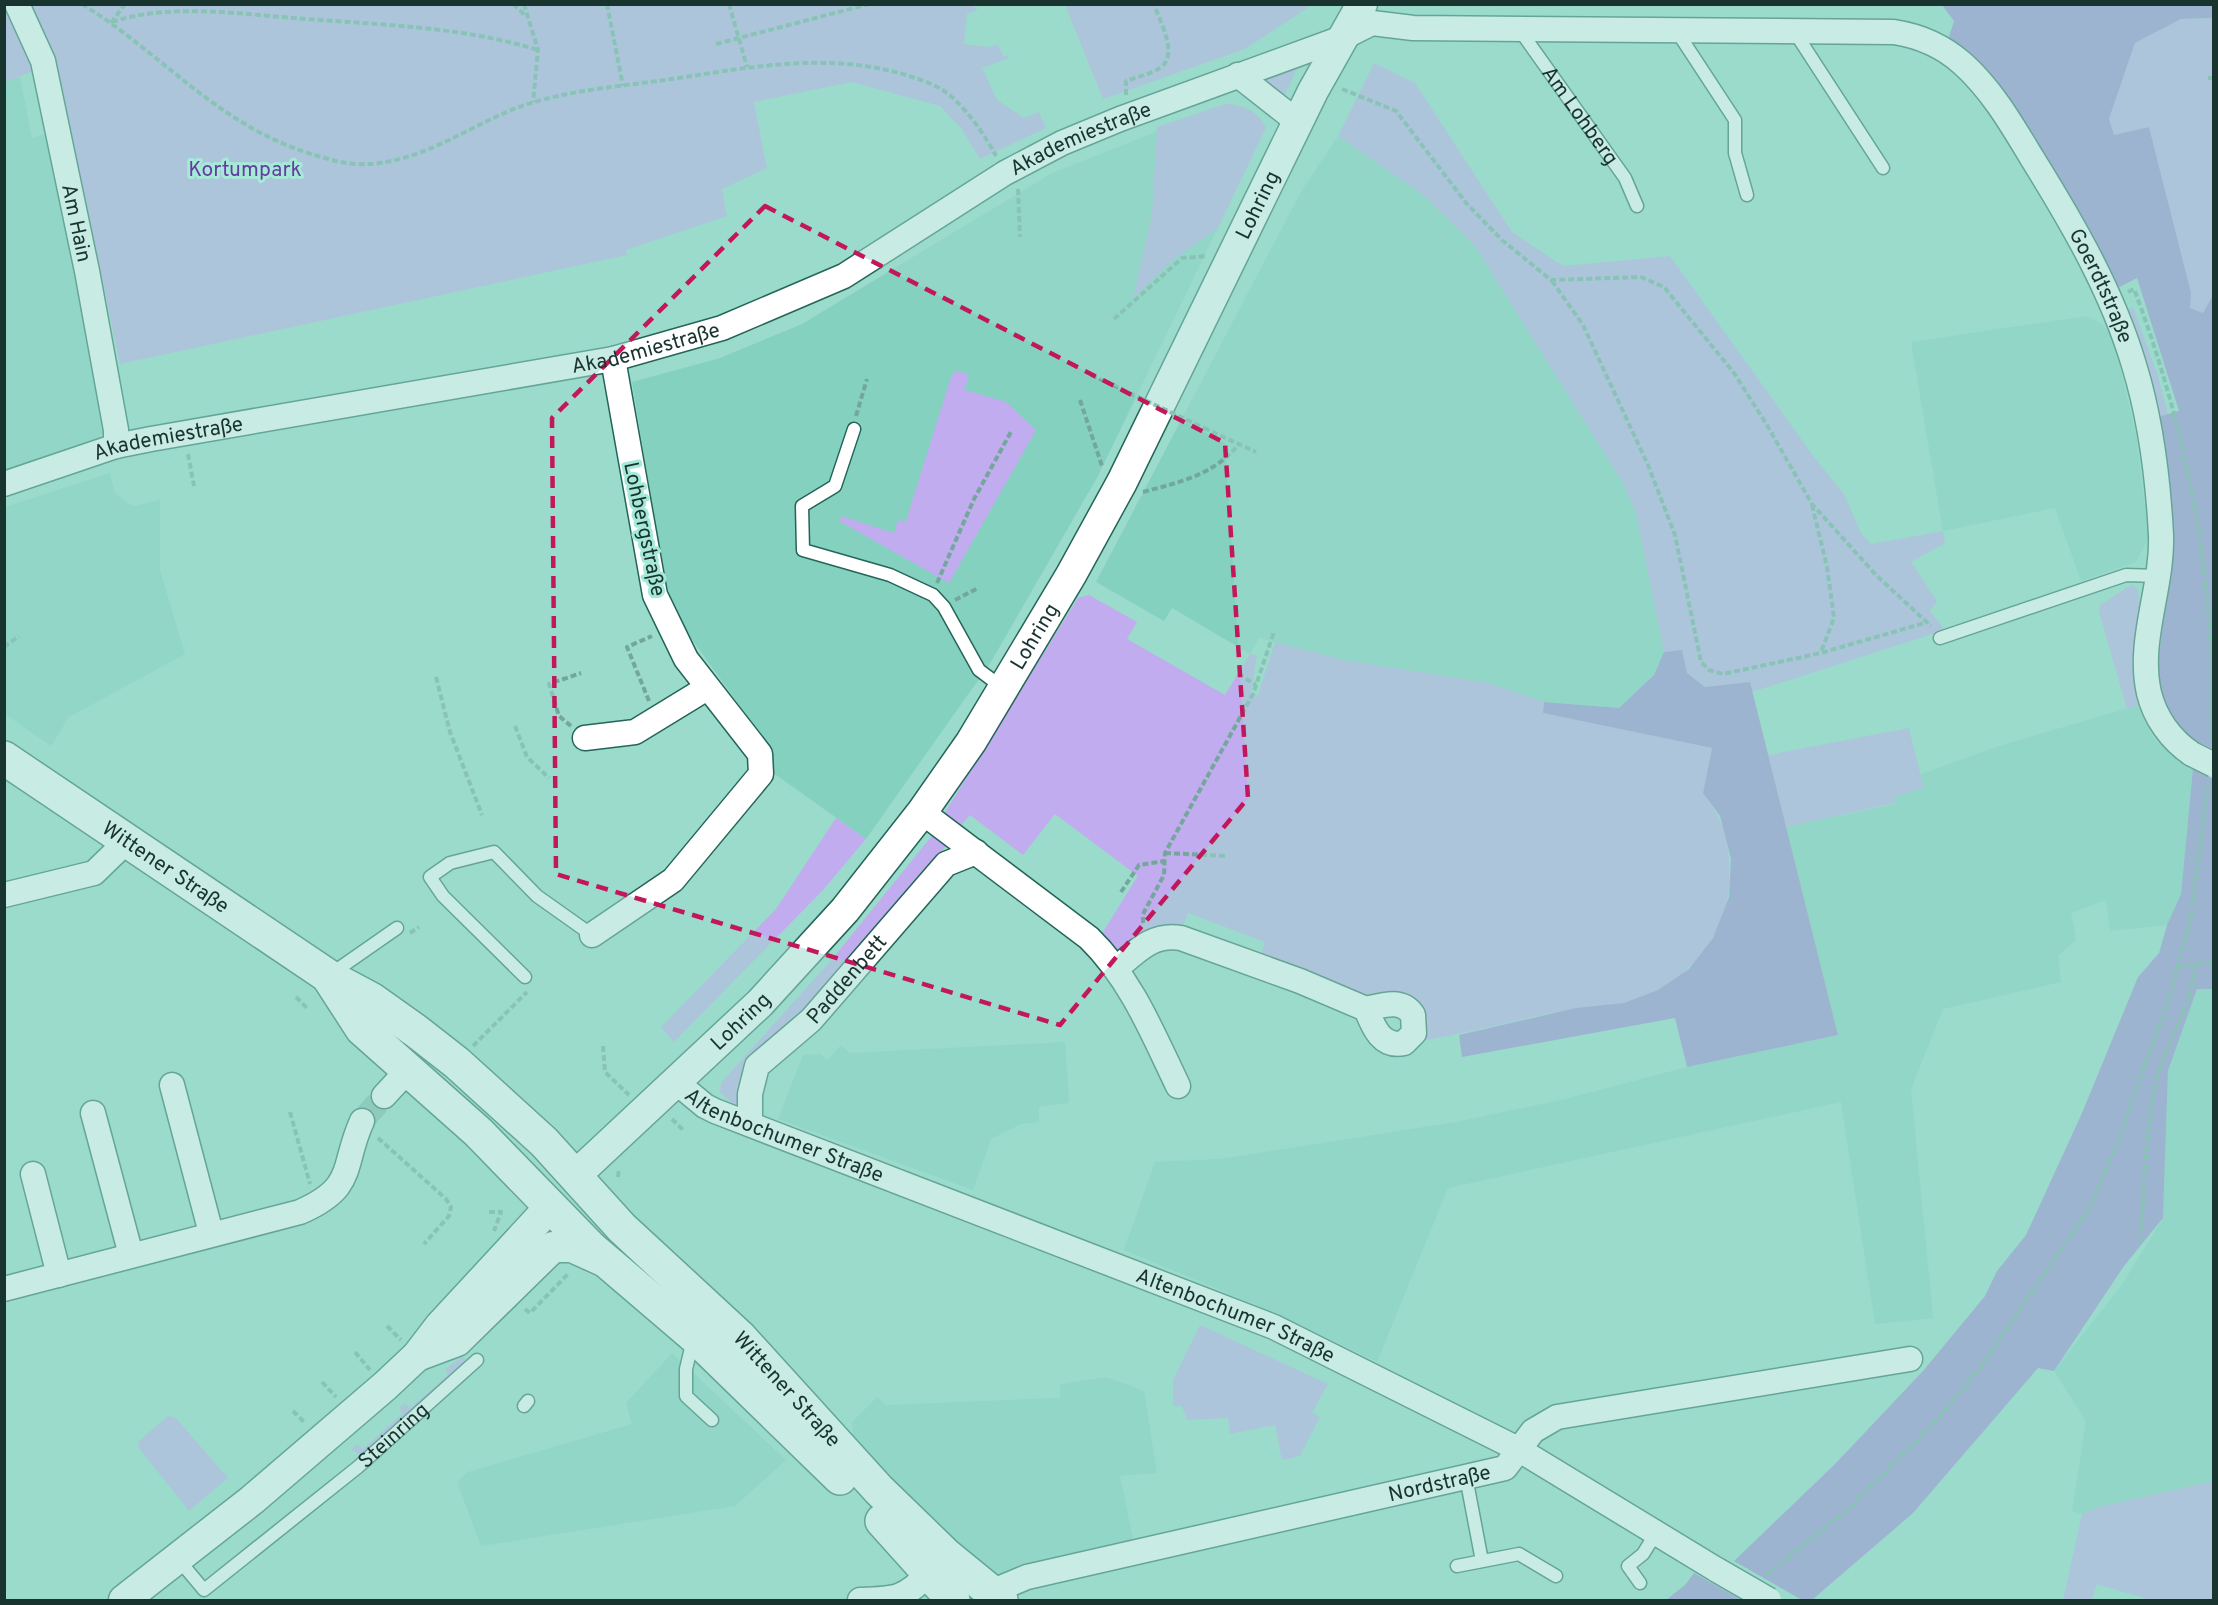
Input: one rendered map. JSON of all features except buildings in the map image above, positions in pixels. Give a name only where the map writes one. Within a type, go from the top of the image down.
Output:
[{"type":"main road","name":"Wittener Straße","points":[[4,758],[328,976],[371,999],[457,1063],[511,1111],[576,1175],[622,1228],[797,1387],[879,1490],[946,1555],[996,1596]]},
{"type":"main road","name":"Wittener Straße","points":[[328,976],[362,1029],[517,1170],[549,1207],[694,1336],[834,1472],[953,1600]]},
{"type":"main road","name":"Wittener Straße","points":[[408,1070],[430,1064],[442,1069],[486,1102],[511,1111]]},
{"type":"main road","points":[[549,1207],[576,1175]]},
{"type":"street","name":"Am Hain","points":[[17,4],[43,61],[87,271],[116,430],[116,446]]},
{"type":"street","name":"Lohring","points":[[576,1175],[760,1003],[845,909],[921,812],[1004,689],[1122,482],[1299,123],[1362,4]]},
{"type":"street","points":[[1342,38],[1372,23],[1413,28],[1794,31]]},
{"type":"street","name":"Goerdtstraße","points":[[1794,31],[1894,32],[1914,35],[1933,43],[1963,64],[1989,91],[2070,220],[2110,300],[2134,365],[2154,453],[2161,538],[2146,659],[2149,693],[2154,709],[2169,735],[2206,761]]},
{"type":"street","name":"Akademiestraße","points":[[4,484],[116,446],[613,359],[722,328],[844,276],[1012,179],[1062,143],[1238,75],[1342,38]]},
{"type":"street","points":[[1238,75],[1299,123]]},
{"type":"street","name":"Lohbergstraße","points":[[592,935],[673,880],[761,774],[760,754],[707,688],[670,629],[655,595],[613,359]]},
{"type":"street","points":[[585,738],[635,732],[707,688]]},
{"type":"street","points":[[921,812],[1089,938],[1117,968],[1178,1086]]},
{"type":"street","points":[[4,895],[94,873],[128,840]]},
{"type":"street","name":"Paddenbett","points":[[750,1125],[750,1095],[758,1066],[811,1020],[946,864],[976,852]]},
{"type":"street","points":[[1117,968],[1144,945],[1167,936],[1180,938],[1300,981],[1366,1009]]},
{"type":"street","points":[[384,1096],[408,1070]]},
{"type":"street","name":"Altenbochumer Straße","points":[[676,1082],[705,1106],[750,1125],[1274,1327],[1518,1449],[1769,1600]]},
{"type":"street","points":[[172,1085],[211,1233]]},
{"type":"street","points":[[93,1113],[131,1255]]},
{"type":"street","points":[[4,1289],[211,1233],[300,1212],[316,1205],[338,1187],[344,1177],[361,1122]]},
{"type":"street","points":[[33,1174],[58,1275]]},
{"type":"street","name":"Steinring","points":[[124,1600],[252,1500],[417,1356],[440,1326],[549,1207]]},
{"type":"street","name":"Steinring","points":[[417,1356],[457,1341],[553,1247],[572,1246],[614,1267]]},
{"type":"street","name":"Nordstraße","points":[[996,1596],[1027,1577],[1505,1468],[1533,1431],[1557,1418],[1910,1359]]},
{"type":"street","points":[[860,1600],[893,1599],[908,1594],[929,1573]]},
{"type":"lane","name":"Am Lohberg","points":[[1519,29],[1625,178],[1637,206]]},
{"type":"lane","points":[[1676,30],[1735,120],[1735,153],[1747,195]]},
{"type":"lane","points":[[1794,31],[1883,168]]},
{"type":"lane","points":[[854,429],[835,486],[802,506],[803,550],[891,575],[933,595],[944,607],[980,670],[1004,689]]},
{"type":"lane","points":[[1940,638],[2126,575],[2157,576]]},
{"type":"lane","points":[[525,977],[443,896],[430,877],[450,863],[494,852],[537,896],[592,935]]},
{"type":"lane","points":[[328,976],[398,928]]},
{"type":"lane","points":[[694,1336],[686,1369],[686,1396],[712,1420]]},
{"type":"lane","name":"Steinring","points":[[178,1559],[204,1590],[358,1467],[477,1360]]},
{"type":"lane","points":[[1466,1477],[1482,1562]]},
{"type":"lane","points":[[1640,1582],[1628,1566],[1643,1554],[1656,1533]]},
{"type":"lane","points":[[1457,1566],[1519,1554],[1556,1576]]},
{"type":"path","points":[[82,4],[111,23],[226,115],[263,136],[293,148],[353,164],[400,160],[534,102],[747,67],[809,62],[863,65],[919,79],[939,88],[955,99],[990,144],[1012,179],[1020,237]]},
{"type":"path","points":[[111,23],[125,4]]},
{"type":"path","points":[[513,4],[526,16]]},
{"type":"path","points":[[524,4],[538,50],[534,102]]},
{"type":"path","points":[[607,4],[622,86]]},
{"type":"path","points":[[729,4],[747,67]]},
{"type":"path","points":[[716,44],[869,4]]},
{"type":"path","points":[[1134,115],[1125,93],[1126,81],[1162,66],[1168,57],[1168,46],[1154,4]]},
{"type":"path","points":[[111,23],[124,18],[186,11],[429,29],[506,40],[538,50]]},
{"type":"path","points":[[1338,87],[1396,111],[1467,204],[1502,240],[1551,280],[1583,325],[1648,465],[1675,535],[1701,662],[1709,670],[1722,674],[1821,653],[1928,622]]},
{"type":"path","points":[[1114,319],[1182,258],[1211,255]]},
{"type":"path","points":[[1551,280],[1641,277],[1664,287],[1734,373],[1812,504],[1877,576],[1928,622],[1940,638]]},
{"type":"path","points":[[1764,1576],[1848,1509],[1916,1443],[1982,1365],[2029,1298],[2089,1209],[2117,1144],[2178,966],[2191,916],[2206,761],[2210,644],[2199,516],[2176,422],[2149,327],[2134,289]]},
{"type":"path","points":[[1091,375],[1256,452]]},
{"type":"path","points":[[854,429],[867,379]]},
{"type":"path","points":[[1080,400],[1100,463]]},
{"type":"path","points":[[933,595],[938,576],[974,499],[1012,430]]},
{"type":"path","points":[[184,433],[194,486]]},
{"type":"path","points":[[1143,492],[1193,479],[1225,461],[1239,444]]},
{"type":"path","points":[[1812,504],[1827,567],[1834,618],[1821,653]]},
{"type":"path","points":[[944,607],[978,588]]},
{"type":"path","points":[[656,718],[627,647],[670,629]]},
{"type":"path","points":[[1144,945],[1143,914],[1164,875],[1165,853],[1256,685],[1275,632]]},
{"type":"path","points":[[4,647],[19,636]]},
{"type":"path","points":[[581,673],[549,684],[559,716],[585,738]]},
{"type":"path","points":[[1238,674],[1256,685]]},
{"type":"path","points":[[436,677],[450,732],[482,815]]},
{"type":"path","points":[[515,726],[527,758],[549,778]]},
{"type":"path","points":[[1165,853],[1227,856]]},
{"type":"path","points":[[1121,892],[1139,865],[1165,861]]},
{"type":"path","points":[[2178,966],[2214,962]]},
{"type":"path","points":[[2140,1241],[2154,1089],[2176,1023],[2194,984],[2195,965]]},
{"type":"path","points":[[457,1063],[529,990]]},
{"type":"path","points":[[296,997],[307,1008]]},
{"type":"path","points":[[603,1046],[605,1072],[630,1096]]},
{"type":"path","points":[[290,1112],[316,1205]]},
{"type":"path","points":[[667,1124],[672,1119],[684,1131]]},
{"type":"path","points":[[361,1122],[449,1202],[449,1216],[424,1244]]},
{"type":"path","points":[[489,1212],[501,1212]]},
{"type":"path","points":[[518,1316],[525,1309],[530,1313],[569,1273]]},
{"type":"highlighted area","points":[[765,206],[1225,443],[1248,798],[1060,1025],[556,874],[552,418]]},
{"type":"shaded area","points":[[1942,5],[2213,5],[2213,18],[2181,19],[2135,43],[2109,119],[2114,135],[2149,127],[2191,293],[2190,308],[2203,313],[2213,295],[2213,749],[2188,737],[2174,723],[2164,704],[2157,676],[2170,561],[2171,496],[2157,417],[2179,411],[2137,278],[2116,289],[2104,259],[2035,137],[1981,67],[1948,40],[1954,21]]},
{"type":"shaded area","points":[[20,77],[32,138],[49,133],[106,431],[96,440],[5,471],[4,82]]},
{"type":"shaded area","points":[[1176,124],[1224,215],[1098,476],[991,662],[866,839],[772,772],[773,752],[688,634],[665,583],[632,382],[720,358],[802,324],[1052,173]]},
{"type":"shaded area","points":[[1338,136],[1422,194],[1475,246],[1623,483],[1636,513],[1664,652],[1654,675],[1619,708],[1544,702],[1489,683],[1344,660],[1259,638],[1250,654],[1172,608],[1164,621],[1096,582],[1302,190]]},
{"type":"shaded area","points":[[2087,316],[2102,324],[2113,337],[2136,435],[2149,537],[2136,562],[2081,581],[2055,508],[1943,531],[1911,342]]},
{"type":"shaded area","points":[[110,473],[115,493],[129,504],[135,506],[160,500],[160,570],[185,654],[69,717],[51,746],[5,714],[5,507]]},
{"type":"shaded area","points":[[1682,650],[1687,673],[1705,687],[1750,682],[1838,1035],[1687,1067],[1675,1018],[1462,1057],[1459,1035],[1576,1008],[1624,1003],[1658,990],[1689,969],[1713,938],[1729,897],[1731,859],[1720,816],[1703,793],[1712,748],[1543,713],[1544,702],[1619,708],[1654,675],[1664,652]]},
{"type":"shaded area","points":[[2139,705],[2153,737],[2172,756],[2193,768],[2181,894],[2167,925],[2110,931],[2106,900],[2071,913],[2076,940],[2058,956],[2061,982],[1943,1009],[1911,1089],[1933,1318],[1875,1324],[1841,1102],[1448,1188],[1377,1362],[1280,1315],[1124,1250],[1155,1162],[1220,1159],[1456,1122],[1565,1099],[1687,1067],[1838,1035],[1786,827],[1895,804],[1893,797],[1924,788],[1921,774],[2002,745]]},
{"type":"shaded area","points":[[2193,768],[2213,779],[2213,989],[2197,989],[2168,1071],[2163,1218],[2124,1266],[2054,1371],[2038,1368],[1913,1513],[1812,1600],[1802,1600],[1734,1561],[1835,1464],[1923,1371],[1985,1296],[1997,1271],[2026,1235],[2082,1113],[2138,977],[2159,953],[2167,925],[2181,894]]},
{"type":"shaded area","points":[[2197,989],[2213,989],[2213,1481],[2098,1507],[2082,1514],[2072,1511],[2086,1421],[2054,1371],[2121,1286],[2163,1218],[2168,1071]]},
{"type":"shaded area","points":[[1065,1042],[1069,1103],[1039,1107],[1039,1122],[1021,1124],[991,1139],[973,1190],[778,1119],[803,1055],[821,1054],[827,1060],[841,1045],[850,1053]]},
{"type":"shaded area","points":[[672,1353],[786,1460],[735,1506],[481,1546],[457,1482],[468,1472],[632,1424],[626,1403]]},
{"type":"shaded area","points":[[1106,1377],[1144,1391],[1157,1473],[1120,1476],[1133,1540],[1127,1547],[1002,1575],[993,1575],[913,1504],[853,1439],[852,1422],[877,1397],[886,1405],[1060,1398],[1060,1384]]},
{"type":"shaded area","points":[[1694,1573],[1741,1600],[1666,1600],[1685,1585]]},
{"type":"green space","name":"Kortumpark","points":[[971,4],[978,10],[967,14],[964,44],[987,47],[998,45],[1004,57],[1008,55],[1009,58],[982,68],[997,100],[1024,118],[1039,112],[1046,128],[980,159],[961,128],[940,106],[852,82],[754,102],[767,168],[722,189],[727,216],[626,250],[627,255],[120,364],[57,62],[5,82],[5,5]]},
{"type":"green space","points":[[1065,5],[1312,5],[1245,49],[1103,99]]},
{"type":"green space","points":[[2213,18],[2214,295],[2203,313],[2190,308],[2190,293],[2149,127],[2114,135],[2109,119],[2135,43],[2181,19]]},
{"type":"green space","points":[[1374,63],[1415,83],[1512,232],[1563,266],[1670,256],[1814,457],[1844,494],[1861,533],[1871,544],[1943,531],[1945,543],[1911,562],[1937,601],[1930,611],[1945,630],[1752,692],[1750,682],[1705,687],[1687,673],[1682,651],[1664,652],[1636,513],[1623,483],[1475,246],[1422,194],[1338,136]]},
{"type":"green space","points":[[1298,66],[1284,97],[1266,81],[1266,78]]},
{"type":"green space","points":[[1225,104],[1244,107],[1254,113],[1266,127],[1264,132],[1218,228],[1173,260],[1133,299],[1152,214],[1157,127]]},
{"type":"green space","points":[[2133,307],[2158,376],[2168,414],[2157,417],[2124,310]]},
{"type":"green space","points":[[955,370],[969,375],[965,388],[962,389],[1006,402],[1036,430],[949,583],[839,521],[841,516],[894,533],[898,520],[909,523],[906,521],[952,374],[956,374]]},
{"type":"green space","points":[[2131,585],[2137,588],[2140,607],[2133,669],[2139,705],[2127,709],[2099,612],[2100,605]]},
{"type":"green space","points":[[1089,595],[1137,622],[1127,639],[1225,695],[1250,654],[1257,655],[1251,693],[1258,695],[1275,642],[1344,660],[1489,683],[1544,702],[1543,713],[1712,748],[1703,793],[1722,826],[1729,859],[1729,886],[1726,906],[1719,926],[1708,945],[1679,976],[1643,997],[1614,1005],[1546,1014],[1417,1042],[1425,1021],[1419,1006],[1368,995],[1260,957],[1265,942],[1188,913],[1182,928],[1155,929],[1117,953],[1101,935],[1138,876],[1055,814],[1023,855],[970,815],[960,827],[942,817],[1078,598]]},
{"type":"green space","points":[[1909,728],[1924,788],[1894,797],[1895,803],[1786,827],[1768,755]]},
{"type":"green space","points":[[836,818],[866,839],[822,891],[674,1042],[661,1027],[776,909]]},
{"type":"green space","points":[[935,832],[948,843],[735,1106],[720,1092],[721,1083],[833,958]]},
{"type":"green space","points":[[1200,1325],[1328,1384],[1312,1413],[1320,1417],[1300,1456],[1282,1460],[1275,1425],[1230,1434],[1228,1418],[1187,1420],[1182,1406],[1173,1406],[1173,1380]]},
{"type":"green space","points":[[463,1357],[468,1361],[362,1455],[351,1450],[357,1444],[363,1449],[403,1413],[399,1408],[405,1403],[410,1408],[448,1375],[445,1369]]},
{"type":"green space","points":[[168,1416],[175,1417],[228,1478],[189,1511],[138,1447],[139,1441]]},
{"type":"green space","points":[[2213,1481],[2213,1600],[2150,1600],[2097,1584],[2092,1600],[2063,1600],[2082,1514],[2098,1507]]},
{"type":"tunnel","points":[[362,1121],[384,1096]]}]
